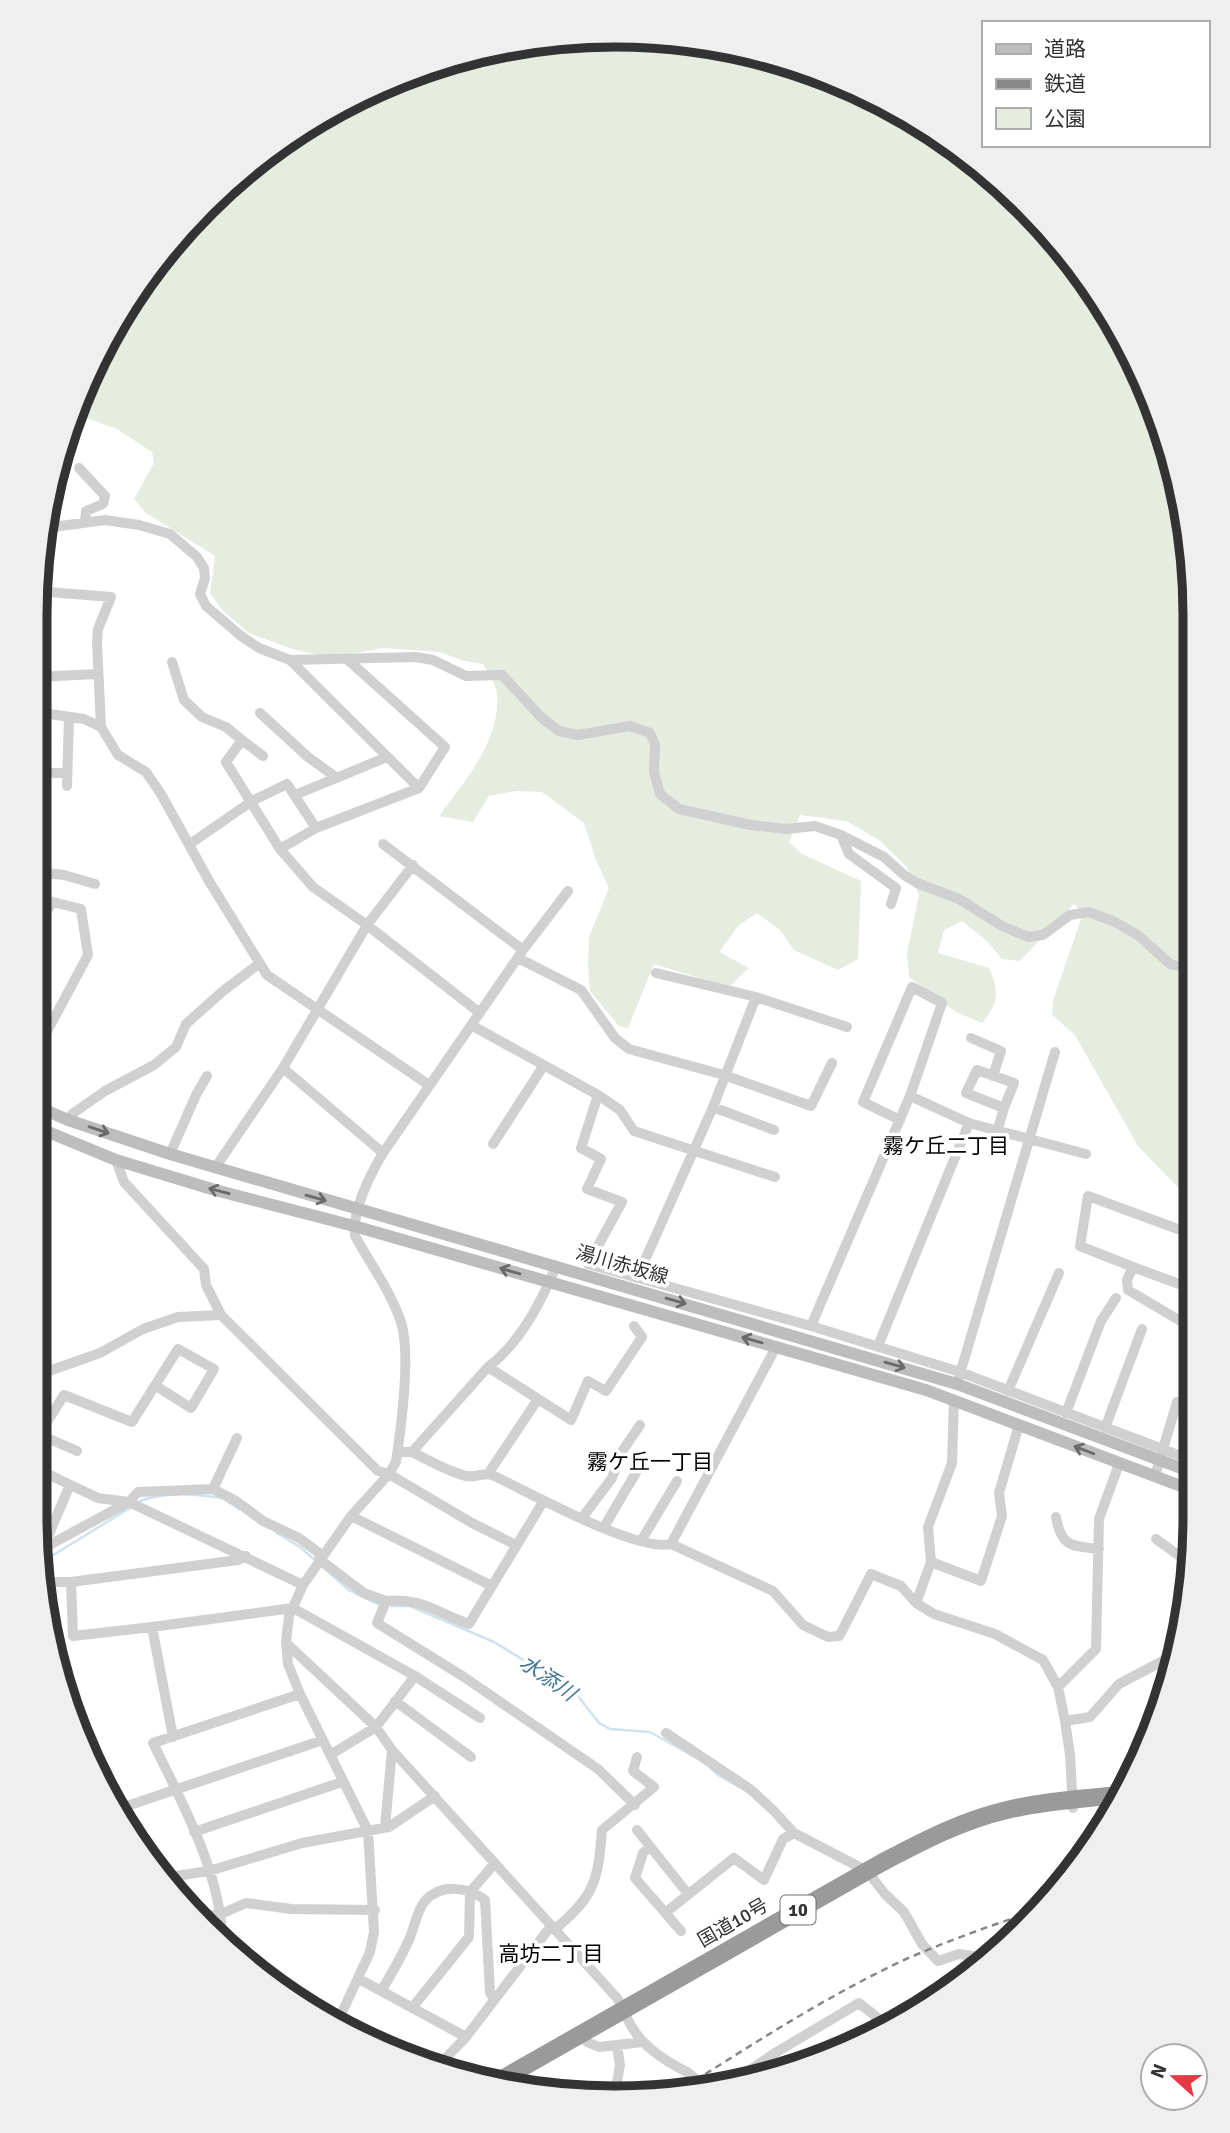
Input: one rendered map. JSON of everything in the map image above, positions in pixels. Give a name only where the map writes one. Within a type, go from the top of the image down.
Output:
[{"type":"highway","name":"国道10号","points":[[509,2076],[626,2014],[871,1875],[923,1841],[966,1822],[1005,1810],[1072,1804],[1110,1797]]},
{"type":"highway","name":"国道10号","points":[[1072,1804],[1105,1805]]},
{"type":"highway","name":"国道10号","points":[[526,2079],[587,2042],[626,2014]]},
{"type":"main road","name":"湯川赤坂線","points":[[47,1110],[215,1168],[959,1378],[1160,1455],[1183,1468]]},
{"type":"main road","name":"湯川赤坂線","points":[[47,1132],[116,1160],[215,1190],[354,1226],[954,1400],[1183,1487]]},
{"type":"street","points":[[79,468],[105,496],[103,504],[86,511],[85,522]]},
{"type":"street","points":[[54,527],[105,520],[139,525],[170,534],[197,557],[204,568],[205,578],[200,594],[206,606],[259,648],[290,660],[416,657],[433,660],[466,676],[502,675],[542,718],[559,731],[579,735],[630,726],[650,733],[655,745],[654,772],[660,794],[679,808],[751,825],[786,829],[815,826],[841,835],[884,857],[917,883],[960,899],[1002,926],[1028,937],[1043,935],[1070,915],[1089,912],[1115,922],[1139,936],[1170,964],[1183,967]]},
{"type":"street","points":[[48,592],[111,597],[98,629],[97,674],[101,727],[118,755],[146,772],[161,793],[209,881],[267,975],[429,1085]]},
{"type":"street","points":[[290,660],[419,788]]},
{"type":"street","points":[[280,849],[316,828],[419,788],[445,747],[348,660]]},
{"type":"street","points":[[172,662],[184,700],[202,717],[226,727],[262,756]]},
{"type":"street","points":[[47,676],[97,674]]},
{"type":"street","points":[[260,713],[308,757],[337,778]]},
{"type":"street","points":[[47,714],[84,719],[101,727]]},
{"type":"street","points":[[67,786],[69,717]]},
{"type":"street","points":[[242,740],[226,762],[280,849],[313,887],[367,925],[480,1013]]},
{"type":"street","points":[[295,795],[387,757]]},
{"type":"street","points":[[47,773],[67,773]]},
{"type":"street","points":[[190,844],[252,801],[287,784],[316,828]]},
{"type":"street","points":[[841,835],[849,854],[895,888],[891,904]]},
{"type":"street","points":[[383,844],[413,865],[521,954],[581,990],[615,1038],[629,1049],[724,1075],[811,1106],[831,1063]]},
{"type":"street","points":[[215,1168],[283,1069],[367,925],[413,865]]},
{"type":"street","points":[[47,874],[64,875],[95,884]]},
{"type":"street","points":[[341,2015],[370,1952],[374,1932],[368,1831],[300,1694],[288,1664],[286,1643],[289,1617],[303,1585],[351,1516],[389,1474],[398,1452],[404,1373],[402,1324],[397,1310],[355,1236],[354,1226],[366,1181],[383,1153],[568,891]]},
{"type":"street","points":[[47,910],[53,902],[81,909],[88,955],[47,1031]]},
{"type":"street","points":[[68,1119],[86,1103],[137,1072],[154,1065],[176,1047],[186,1024],[260,963]]},
{"type":"street","points":[[656,973],[756,997],[846,1027]]},
{"type":"street","points":[[811,1326],[900,1121],[942,1003],[912,987],[863,1102],[900,1121]]},
{"type":"street","points":[[637,1278],[713,1107],[756,997]]},
{"type":"street","points":[[471,1025],[598,1095],[620,1110],[634,1130],[775,1177]]},
{"type":"street","points":[[971,1038],[1001,1051],[993,1076]]},
{"type":"street","points":[[959,1378],[1055,1052]]},
{"type":"street","points":[[493,1144],[544,1065]]},
{"type":"street","points":[[283,1069],[383,1153]]},
{"type":"street","points":[[998,1129],[1014,1083],[977,1070],[966,1093],[1004,1108]]},
{"type":"street","points":[[170,1154],[208,1076]]},
{"type":"street","points":[[598,1095],[581,1148],[601,1159],[587,1189],[622,1202],[587,1264],[878,1346],[959,1378],[1008,1391],[1105,1428],[1160,1455],[1183,1459]]},
{"type":"street","points":[[910,1096],[969,1123],[1086,1154]]},
{"type":"street","points":[[713,1107],[774,1130]]},
{"type":"street","points":[[878,1346],[969,1123]]},
{"type":"street","points":[[116,1160],[124,1182],[204,1269],[206,1285],[221,1315],[378,1471],[389,1474],[516,1545]]},
{"type":"street","points":[[1180,1284],[1080,1246],[1087,1195],[1183,1231]]},
{"type":"street","points":[[412,1452],[488,1367],[502,1356],[534,1312],[556,1266]]},
{"type":"street","points":[[1133,1267],[1127,1280],[1128,1290],[1183,1322]]},
{"type":"street","points":[[1008,1391],[1059,1273]]},
{"type":"street","points":[[1066,1413],[1101,1321],[1115,1298]]},
{"type":"street","points":[[47,1372],[100,1353],[143,1329],[178,1317],[221,1315]]},
{"type":"street","points":[[488,1367],[570,1420],[588,1381],[606,1391],[642,1337],[634,1326]]},
{"type":"street","points":[[1105,1428],[1142,1329]]},
{"type":"street","points":[[671,1544],[776,1348]]},
{"type":"street","points":[[47,1421],[64,1395],[132,1422],[178,1349],[214,1369],[191,1408],[156,1386]]},
{"type":"street","points":[[488,1474],[538,1399]]},
{"type":"street","points":[[916,1603],[931,1562],[929,1527],[951,1463],[954,1400]]},
{"type":"street","points":[[1154,1476],[1177,1402],[1183,1403]]},
{"type":"street","points":[[582,1518],[612,1478],[621,1453],[640,1424]]},
{"type":"street","points":[[931,1562],[981,1581],[1002,1516],[999,1493],[1019,1425]]},
{"type":"street","points":[[213,1489],[237,1438]]},
{"type":"street","points":[[47,1440],[77,1451]]},
{"type":"street","points":[[398,1452],[412,1452],[452,1472],[470,1477],[488,1474],[543,1502],[604,1527],[641,1541],[664,1546],[671,1544],[773,1591],[803,1625],[828,1637],[839,1636],[871,1574],[901,1586],[916,1603],[934,1614],[995,1634],[1043,1660],[1058,1687],[1065,1721],[1072,1804]]},
{"type":"street","points":[[604,1527],[641,1464]]},
{"type":"street","points":[[1058,1687],[1096,1649],[1099,1520],[1119,1464]]},
{"type":"street","points":[[47,1474],[98,1498],[129,1502],[303,1585]]},
{"type":"street","points":[[641,1541],[677,1481]]},
{"type":"street","points":[[47,1535],[70,1485]]},
{"type":"street","points":[[48,1545],[129,1502],[138,1492],[213,1489],[236,1501],[263,1521],[299,1538],[364,1593],[386,1601],[405,1599],[428,1605],[468,1624],[543,1502]]},
{"type":"street","points":[[351,1516],[492,1586]]},
{"type":"street","points":[[1056,1517],[1059,1535],[1071,1546],[1099,1549]]},
{"type":"street","points":[[1156,1539],[1182,1558]]},
{"type":"street","points":[[51,1582],[71,1582],[238,1560],[246,1556]]},
{"type":"street","points":[[71,1582],[73,1636],[293,1608],[415,1676],[480,1718]]},
{"type":"street","points":[[386,1601],[377,1623],[464,1677],[598,1769],[635,1805]]},
{"type":"street","points":[[152,1627],[173,1737]]},
{"type":"street","points":[[286,1643],[376,1727],[392,1750],[617,1998],[643,2042],[663,2059],[697,2080]]},
{"type":"street","points":[[1065,1721],[1090,1717],[1119,1684],[1164,1660]]},
{"type":"street","points":[[330,1755],[376,1727],[415,1676]]},
{"type":"street","points":[[222,1926],[221,1914],[209,1871],[176,1790],[153,1743],[300,1694]]},
{"type":"street","points":[[395,1701],[471,1757]]},
{"type":"street","points":[[666,1733],[750,1789],[774,1810],[794,1833],[871,1875],[885,1894],[904,1912],[922,1944],[938,1961],[959,1954],[975,1956]]},
{"type":"street","points":[[125,1805],[323,1741]]},
{"type":"street","points":[[385,1827],[392,1750]]},
{"type":"street","points":[[444,2059],[466,2037],[552,1928],[578,1910],[593,1884],[599,1866],[602,1830],[654,1787],[634,1770],[637,1757]]},
{"type":"street","points":[[194,1832],[342,1782]]},
{"type":"street","points":[[175,1876],[209,1871],[302,1843],[389,1827],[435,1796]]},
{"type":"street","points":[[637,1830],[688,1894]]},
{"type":"street","points":[[665,1913],[734,1858],[764,1880],[783,1839],[794,1833]]},
{"type":"street","points":[[650,1847],[643,1853],[635,1878],[681,1931]]},
{"type":"street","points":[[412,2008],[469,1937],[470,1892],[495,1863]]},
{"type":"street","points":[[380,1991],[400,1961],[423,1902],[446,1889],[470,1892],[485,1900],[490,1992],[494,2000]]},
{"type":"street","points":[[210,1915],[221,1914],[246,1903],[292,1909],[374,1910]]},
{"type":"street","points":[[359,1979],[466,2037]]},
{"type":"street","points":[[752,2068],[859,2003],[880,2020]]},
{"type":"street","points":[[587,2042],[599,2047],[643,2042]]},
{"type":"street","points":[[617,2046],[620,2064],[618,2086]]},
{"type":"green space","points":[[578,48],[652,48],[726,58],[797,77],[832,90],[899,123],[961,165],[989,188],[1042,241],[1065,269],[1107,331],[1140,398],[1153,433],[1172,504],[1182,578],[1183,615],[1183,1193],[1138,1146],[1075,1035],[1052,1015],[1053,1001],[1083,913],[1074,904],[1020,961],[1002,959],[987,941],[962,921],[944,930],[938,953],[989,968],[993,976],[996,997],[982,1023],[956,1012],[909,977],[907,953],[919,895],[907,867],[879,840],[846,821],[800,815],[789,842],[802,854],[861,881],[858,959],[838,970],[794,950],[780,930],[757,913],[739,925],[719,952],[749,968],[729,987],[654,964],[628,1028],[619,1026],[590,991],[589,937],[609,888],[584,823],[542,792],[516,791],[489,796],[473,822],[439,816],[479,759],[493,728],[497,694],[483,664],[464,661],[440,652],[383,648],[330,658],[289,648],[249,633],[223,611],[210,593],[215,556],[146,513],[134,499],[154,463],[152,452],[117,429],[83,417],[90,398],[123,331],[165,269],[188,241],[241,188],[300,143],[364,106],[433,77],[504,58]]},
{"type":"waterway","name":"水添川","points":[[138,1502],[168,1495],[221,1498]]},
{"type":"waterway","name":"水添川","points":[[227,1501],[239,1509]]},
{"type":"waterway","name":"水添川","points":[[48,1558],[133,1506]]},
{"type":"waterway","name":"水添川","points":[[277,1533],[300,1547],[349,1590],[380,1605]]},
{"type":"waterway","name":"水添川","points":[[391,1606],[410,1606],[494,1642],[574,1691],[599,1723],[610,1729],[650,1732],[693,1756]]},
{"type":"waterway","name":"水添川","points":[[710,1767],[739,1787]]},
{"type":"railway","points":[[697,2080],[792,2020],[875,1974],[935,1947],[1018,1917]]},
{"type":"district","name":"霧ケ丘二丁目","points":[[946,1146]]},
{"type":"district","name":"霧ケ丘一丁目","points":[[650,1462]]},
{"type":"district","name":"高坊二丁目","points":[[551,1954]]}]
